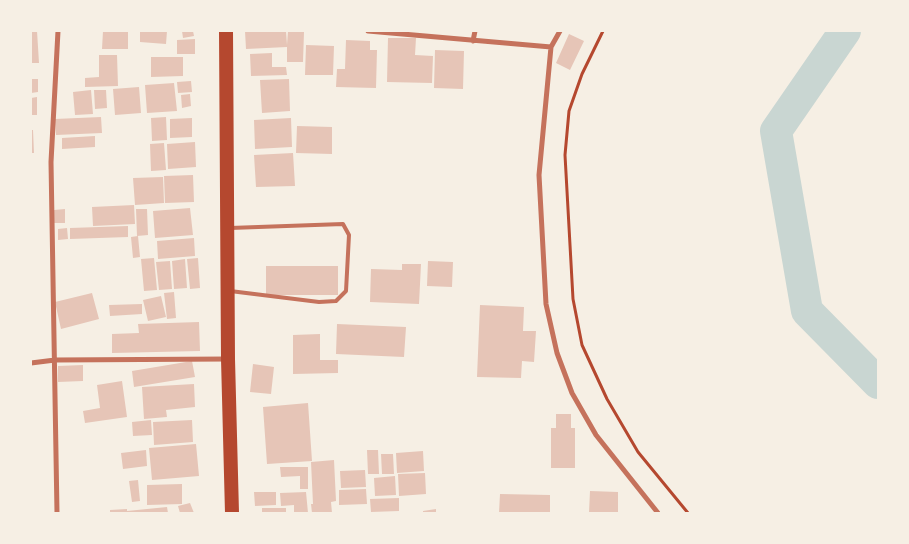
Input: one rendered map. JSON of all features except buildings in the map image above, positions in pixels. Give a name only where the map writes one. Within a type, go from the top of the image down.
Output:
[{"type":"highway","points":[[226,31],[228,360],[232,513]]},
{"type":"street","points":[[57,513],[51,162],[58,31]]},
{"type":"street","points":[[368,31],[551,47]]},
{"type":"street","points":[[473,41],[474,31]]},
{"type":"street","points":[[560,31],[551,47],[538,176],[546,304],[557,353],[572,393],[596,435],[658,513]]},
{"type":"street","points":[[31,363],[55,360],[228,360]]},
{"type":"lane","points":[[227,228],[343,224],[349,235],[346,291],[336,301],[319,302],[228,291]]},
{"type":"path","points":[[603,31],[582,74],[568,120],[565,155],[575,308],[582,345],[607,399],[638,452],[688,513]]},
{"type":"waterway","points":[[845,31],[776,131],[807,311],[878,383]]}]
